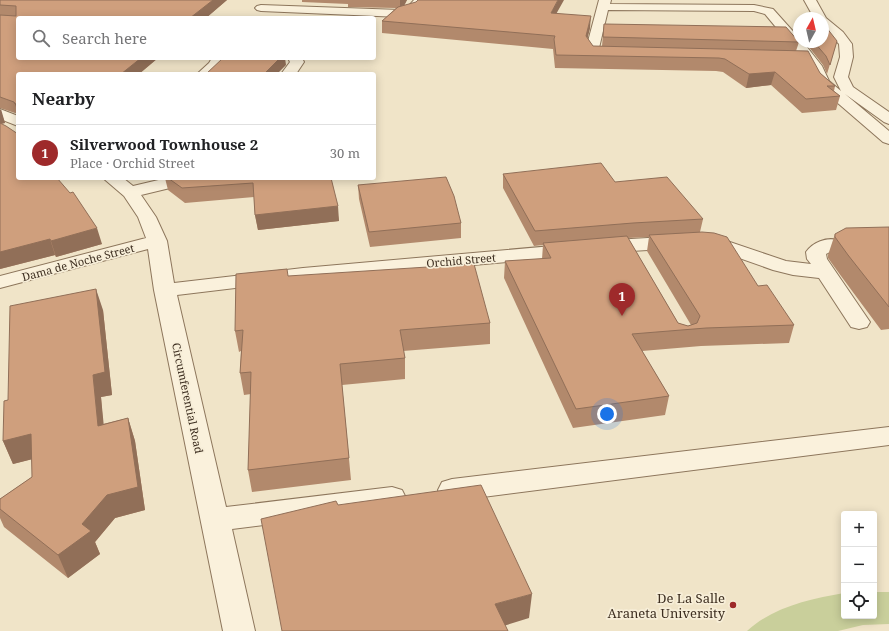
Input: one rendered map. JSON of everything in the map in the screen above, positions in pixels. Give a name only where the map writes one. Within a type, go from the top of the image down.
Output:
[{"type":"street","points":[[262,9],[390,14],[410,12],[414,10],[420,0]]},
{"type":"street","points":[[810,0],[816,12]]},
{"type":"street","points":[[630,56],[597,54],[592,49],[604,3],[764,9],[769,11],[810,59],[823,83],[889,139]]},
{"type":"street","points":[[829,26],[844,40],[848,54],[841,76],[847,89],[889,118]]},
{"type":"street","points":[[598,29],[613,29]]},
{"type":"street","points":[[772,32],[788,32]]},
{"type":"street","points":[[794,58],[810,59]]},
{"type":"street","points":[[206,72],[214,66],[218,60]]},
{"type":"street","points":[[290,72],[295,67],[297,62],[296,60]]},
{"type":"street","points":[[0,114],[16,120]]},
{"type":"street","points":[[121,185],[170,180]]},
{"type":"street","name":"Circumferential Road","points":[[121,185],[147,217],[157,242],[165,290],[239,631]]},
{"type":"street","name":"Orchid Street","points":[[165,290],[303,274],[631,245],[698,241],[714,243],[755,258],[793,269],[826,272]]},
{"type":"street","name":"Dama de Noche Street","points":[[0,282],[157,242]]},
{"type":"street","points":[[831,244],[816,252],[817,259],[859,322]]},
{"type":"street","points":[[631,245],[642,264]]},
{"type":"street","points":[[214,520],[889,436]]},
{"type":"green space","points":[[877,592],[889,592],[889,624],[863,625],[838,631],[747,631],[768,616],[780,610],[818,598],[841,594],[841,619],[877,619]]},
{"type":"building","points":[[0,0],[213,0],[193,16],[16,16],[16,6],[0,5]]},
{"type":"building","points":[[418,0],[558,0],[551,13],[591,16],[586,36],[593,46],[808,51],[820,73],[835,86],[827,86],[840,96],[806,99],[775,72],[749,74],[725,59],[719,58],[556,55],[555,36],[382,21],[398,7],[416,2]]},
{"type":"building","points":[[0,15],[16,16],[16,60],[138,60],[124,72],[16,72],[15,104],[14,102],[0,97]]},
{"type":"building","points":[[604,24],[786,27],[793,35],[793,42],[603,37]]},
{"type":"building","points":[[829,31],[837,41],[830,65],[826,56],[819,48],[829,48]]},
{"type":"building","points":[[221,60],[278,60],[266,72],[208,72]]},
{"type":"building","points":[[0,123],[16,133],[16,180],[59,180],[70,193],[73,192],[97,228],[51,241],[50,239],[0,252]]},
{"type":"building","points":[[601,163],[615,182],[667,177],[703,219],[535,231],[503,174]]},
{"type":"building","points":[[446,177],[454,196],[461,223],[369,232],[358,185]]},
{"type":"building","points":[[171,180],[332,180],[338,206],[255,215],[253,183],[182,188]]},
{"type":"building","points":[[889,227],[889,307],[848,255],[835,237],[835,234],[846,228]]},
{"type":"building","points":[[702,232],[714,233],[727,237],[758,286],[767,285],[794,325],[706,328],[632,334],[669,396],[576,409],[505,261],[551,258],[543,243],[627,236],[678,323],[688,326],[697,323],[700,316],[649,235]]},
{"type":"building","points":[[474,264],[490,323],[400,330],[405,358],[340,364],[349,458],[248,470],[251,372],[240,373],[243,330],[235,331],[236,274],[287,269],[288,276]]},
{"type":"building","points":[[96,289],[105,372],[93,375],[98,426],[128,418],[138,487],[107,495],[82,524],[91,531],[58,555],[0,509],[0,499],[32,477],[31,434],[3,441],[4,401],[8,400],[10,306]]},
{"type":"building","points":[[481,485],[532,594],[495,604],[508,631],[282,631],[261,519],[336,501],[338,505]]},
{"type":"place","name":"Silverwood Townhouse 2","points":[[622,316]]},
{"type":"place","name":"De La Salle Araneta University","points":[[733,605]]}]
